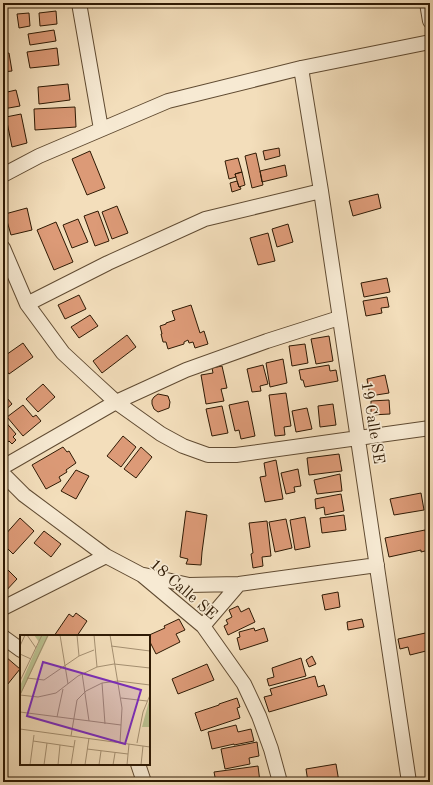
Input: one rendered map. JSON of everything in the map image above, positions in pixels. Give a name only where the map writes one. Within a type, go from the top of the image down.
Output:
[{"type":"street","points":[[79,3],[101,129]]},
{"type":"street","points":[[427,3],[430,21]]},
{"type":"street","points":[[3,175],[39,156],[168,101],[301,68],[430,42]]},
{"type":"street","name":"19 Calle SE","points":[[301,68],[321,191],[409,782]]},
{"type":"street","points":[[27,304],[108,263],[205,219],[321,191]]},
{"type":"street","points":[[3,248],[27,304],[63,353],[116,402],[161,434],[184,446],[208,455],[236,455],[430,428]]},
{"type":"street","points":[[3,467],[116,402],[186,370],[267,340],[339,318]]},
{"type":"street","name":"18 Calle SE","points":[[3,474],[24,495],[106,556],[142,575],[203,626],[244,684],[259,716],[271,749],[280,782]]},
{"type":"street","points":[[3,608],[106,556]]},
{"type":"street","points":[[142,575],[189,585],[240,584],[377,565]]},
{"type":"street","points":[[203,626],[240,584]]},
{"type":"street","points":[[3,637],[20,649]]},
{"type":"street","points":[[138,765],[144,782]]},
{"type":"building","points":[[56,11],[57,24],[40,26],[39,13]]},
{"type":"building","points":[[29,13],[30,26],[19,28],[17,14]]},
{"type":"building","points":[[54,30],[56,41],[30,45],[28,34]]},
{"type":"building","points":[[57,48],[59,65],[30,68],[27,52]]},
{"type":"building","points":[[9,53],[12,71],[3,72],[3,54]]},
{"type":"building","points":[[68,84],[70,100],[39,104],[38,87]]},
{"type":"building","points":[[16,90],[20,106],[3,109],[3,93]]},
{"type":"building","points":[[75,107],[76,127],[35,130],[34,109]]},
{"type":"building","points":[[21,114],[27,143],[12,147],[6,117]]},
{"type":"building","points":[[279,148],[280,156],[265,160],[263,151]]},
{"type":"building","points":[[90,151],[105,188],[87,195],[72,159]]},
{"type":"building","points":[[256,153],[263,185],[252,188],[245,156]]},
{"type":"building","points":[[238,158],[242,172],[235,174],[236,177],[229,179],[225,161]]},
{"type":"building","points":[[285,165],[287,176],[262,182],[260,171]]},
{"type":"building","points":[[242,172],[245,185],[239,187],[235,174]]},
{"type":"building","points":[[237,181],[241,189],[232,192],[230,183]]},
{"type":"building","points":[[378,194],[381,208],[353,216],[349,201]]},
{"type":"building","points":[[117,206],[128,233],[112,239],[102,212]]},
{"type":"building","points":[[27,208],[32,230],[11,235],[5,214]]},
{"type":"building","points":[[98,211],[109,241],[95,246],[84,216]]},
{"type":"building","points":[[78,219],[88,242],[72,248],[63,225]]},
{"type":"building","points":[[56,222],[73,262],[54,270],[37,230]]},
{"type":"building","points":[[288,224],[293,242],[277,247],[272,229]]},
{"type":"building","points":[[268,233],[275,261],[258,265],[250,238]]},
{"type":"building","points":[[387,278],[390,292],[364,297],[361,283]]},
{"type":"building","points":[[79,295],[86,309],[65,319],[58,305]]},
{"type":"building","points":[[387,297],[389,307],[381,308],[382,313],[366,316],[363,301]]},
{"type":"building","points":[[191,305],[200,333],[204,331],[208,344],[195,348],[193,342],[189,343],[188,340],[184,342],[184,344],[168,349],[166,342],[163,342],[160,326],[175,320],[172,311]]},
{"type":"building","points":[[90,315],[98,326],[79,338],[71,327]]},
{"type":"building","points":[[127,335],[136,347],[102,373],[93,361]]},
{"type":"building","points":[[329,336],[333,361],[316,364],[311,339]]},
{"type":"building","points":[[23,343],[33,357],[9,374],[3,366],[3,357]]},
{"type":"building","points":[[305,344],[308,363],[292,366],[289,346]]},
{"type":"building","points":[[283,359],[287,383],[270,387],[266,363]]},
{"type":"building","points":[[263,365],[268,384],[260,386],[261,391],[252,392],[247,369]]},
{"type":"building","points":[[329,365],[330,371],[336,370],[338,381],[305,387],[303,380],[301,380],[299,370]]},
{"type":"building","points":[[222,366],[227,388],[221,389],[224,401],[206,404],[201,375],[213,373],[212,368]]},
{"type":"building","points":[[385,375],[389,393],[370,396],[367,379]]},
{"type":"building","points":[[43,384],[55,397],[38,412],[26,399]]},
{"type":"building","points":[[3,393],[12,404],[3,412]]},
{"type":"building","points":[[286,393],[291,426],[284,427],[285,435],[275,436],[269,395]]},
{"type":"building","points":[[158,394],[168,396],[170,402],[169,408],[158,412],[154,409],[152,400]]},
{"type":"building","points":[[389,400],[390,414],[371,415],[371,401]]},
{"type":"building","points":[[248,401],[255,436],[241,439],[239,430],[235,431],[229,405]]},
{"type":"building","points":[[333,404],[336,425],[320,427],[318,406]]},
{"type":"building","points":[[23,405],[33,417],[36,415],[41,421],[23,436],[7,417]]},
{"type":"building","points":[[222,406],[228,433],[212,436],[206,409]]},
{"type":"building","points":[[307,408],[312,429],[296,432],[292,411]]},
{"type":"building","points":[[3,419],[16,434],[13,437],[16,440],[12,444],[9,441],[5,444],[3,442]]},
{"type":"building","points":[[123,436],[136,447],[121,467],[107,456]]},
{"type":"building","points":[[63,447],[67,452],[69,451],[76,463],[66,470],[67,472],[59,477],[61,481],[46,489],[32,465]]},
{"type":"building","points":[[141,447],[152,457],[136,478],[124,469]]},
{"type":"building","points":[[339,454],[342,471],[309,475],[307,458]]},
{"type":"building","points":[[276,460],[283,499],[265,502],[260,477],[266,476],[264,463]]},
{"type":"building","points":[[298,469],[301,486],[294,487],[295,492],[286,494],[281,473]]},
{"type":"building","points":[[76,470],[89,476],[76,499],[61,491]]},
{"type":"building","points":[[340,474],[342,491],[317,494],[314,480]]},
{"type":"building","points":[[421,493],[424,510],[394,515],[390,499]]},
{"type":"building","points":[[341,494],[344,511],[325,515],[324,507],[316,509],[315,499]]},
{"type":"building","points":[[186,511],[207,515],[201,565],[186,564],[188,559],[180,557]]},
{"type":"building","points":[[344,515],[346,530],[322,533],[320,518]]},
{"type":"building","points":[[305,517],[310,547],[295,550],[290,520]]},
{"type":"building","points":[[20,518],[34,531],[13,554],[3,544],[7,539],[4,536]]},
{"type":"building","points":[[286,519],[292,548],[275,552],[269,522]]},
{"type":"building","points":[[267,521],[271,556],[262,557],[263,566],[253,568],[251,554],[253,553],[249,523]]},
{"type":"building","points":[[425,530],[429,550],[421,552],[421,550],[389,557],[385,538]]},
{"type":"building","points":[[44,531],[61,544],[51,557],[34,543]]},
{"type":"building","points":[[3,565],[17,579],[3,594]]},
{"type":"building","points":[[338,592],[340,607],[325,610],[322,595]]},
{"type":"building","points":[[238,606],[241,612],[249,608],[255,622],[228,635],[224,626],[228,624],[226,620],[232,617],[229,610]]},
{"type":"building","points":[[76,613],[87,621],[78,635],[55,635],[69,614],[73,617]]},
{"type":"building","points":[[179,619],[185,630],[176,634],[180,642],[156,654],[150,642],[149,635],[165,628],[164,626]]},
{"type":"building","points":[[362,619],[364,627],[348,630],[347,622]]},
{"type":"building","points":[[254,628],[255,631],[264,628],[268,641],[240,650],[237,638],[240,637],[239,632]]},
{"type":"building","points":[[430,632],[430,650],[410,655],[408,647],[400,649],[398,639]]},
{"type":"building","points":[[312,656],[316,664],[309,667],[306,660]]},
{"type":"building","points":[[6,657],[20,669],[3,690],[3,660]]},
{"type":"building","points":[[301,658],[306,676],[269,686],[267,679],[274,677],[272,668]]},
{"type":"building","points":[[207,664],[214,680],[178,694],[172,679]]},
{"type":"building","points":[[315,676],[318,687],[324,685],[327,695],[269,712],[264,697],[272,695],[270,689]]},
{"type":"building","points":[[237,698],[240,707],[237,708],[240,718],[201,731],[195,713]]},
{"type":"building","points":[[236,725],[238,732],[251,729],[254,741],[212,749],[208,732]]},
{"type":"building","points":[[257,742],[259,756],[249,758],[250,764],[225,769],[221,749]]},
{"type":"building","points":[[336,764],[339,782],[308,782],[306,769]]},
{"type":"building","points":[[258,766],[260,782],[216,782],[214,772]]}]
